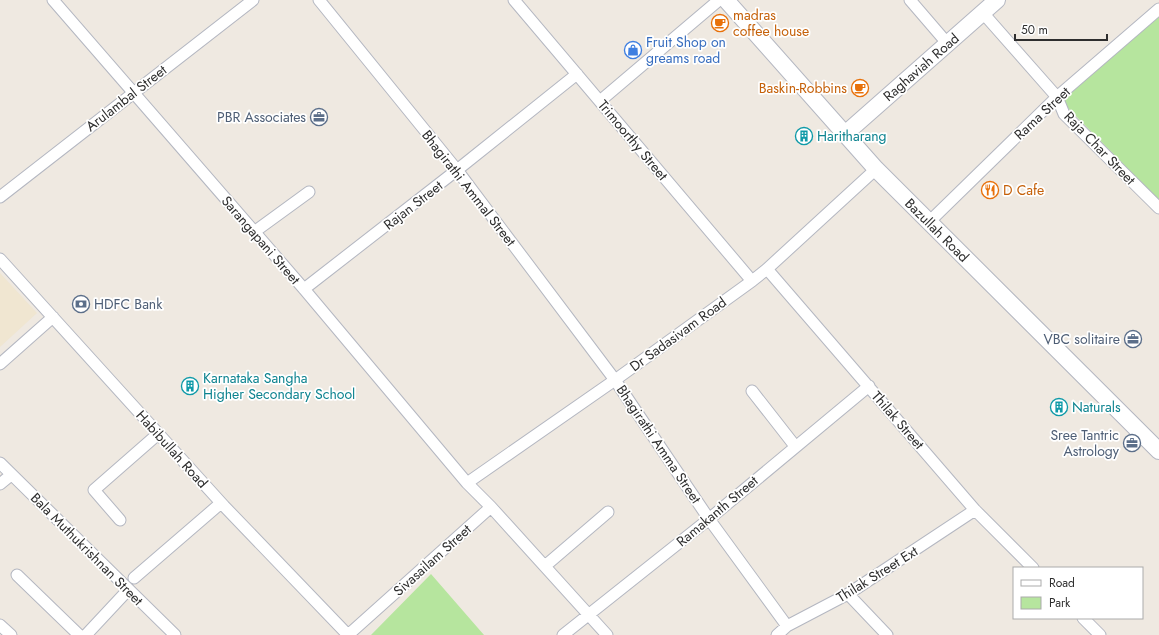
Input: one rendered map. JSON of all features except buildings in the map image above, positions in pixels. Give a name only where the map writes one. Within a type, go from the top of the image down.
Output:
[{"type":"main road","name":"Bazullah Road","points":[[726,0],[876,169],[1159,451]]},
{"type":"main road","name":"Raghaviah Road","points":[[845,134],[997,0]]},
{"type":"street","name":"Sarangapani Street","points":[[53,0],[304,289],[467,483]]},
{"type":"street","name":"Arulambal Street","points":[[0,197],[253,0]]},
{"type":"street","name":"Bhagirathi Ammal Street","points":[[318,0],[457,170],[615,380]]},
{"type":"street","name":"Trimoorthy Street","points":[[514,0],[752,281]]},
{"type":"street","points":[[600,101],[719,0]]},
{"type":"street","points":[[910,0],[947,43]]},
{"type":"street","name":"Rama Street","points":[[929,222],[1057,97],[1159,9]]},
{"type":"street","name":"Raja Char Street","points":[[983,13],[1057,97],[1064,114],[1159,208]]},
{"type":"street","name":"Rajan Street","points":[[304,289],[577,74]]},
{"type":"street","name":"Dr Sadasivam Road","points":[[467,483],[615,380],[752,281],[876,169]]},
{"type":"street","points":[[254,232],[309,192]]},
{"type":"street","name":"Habibullah Road","points":[[0,259],[221,503],[348,635]]},
{"type":"street","name":"Thilak Street","points":[[767,269],[976,510],[1032,567]]},
{"type":"street","points":[[0,364],[53,317]]},
{"type":"street","name":"Bhagirathi Amma Street","points":[[615,380],[709,519],[787,626]]},
{"type":"street","name":"Ramakanth Street","points":[[564,635],[709,519],[869,386]]},
{"type":"street","points":[[752,391],[795,446]]},
{"type":"street","points":[[120,520],[94,490],[158,434]]},
{"type":"street","name":"Bala Muthukrishnan Street","points":[[0,463],[175,635]]},
{"type":"street","points":[[0,484],[11,475]]},
{"type":"street","points":[[467,483],[607,635]]},
{"type":"street","points":[[134,578],[221,503]]},
{"type":"street","name":"Sivasailam Street","points":[[348,635],[490,507]]},
{"type":"street","name":"Thilak Street Ext","points":[[777,635],[787,626],[848,594],[976,510]]},
{"type":"street","points":[[545,566],[608,512]]},
{"type":"street","points":[[16,575],[79,635]]},
{"type":"street","points":[[86,635],[128,590]]},
{"type":"street","points":[[848,594],[887,635]]},
{"type":"street","points":[[1084,619],[1100,635]]},
{"type":"street","points":[[0,625],[11,635]]},
{"type":"shaded area","points":[[0,273],[37,313],[0,347]]},
{"type":"green space","points":[[1159,7],[1159,200],[1059,99]]},
{"type":"green space","points":[[431,574],[484,635],[371,635]]},
{"type":"place","name":"madras coffee house","points":[[720,23]]},
{"type":"place","name":"Fruit Shop on greams road","points":[[633,50]]},
{"type":"place","name":"Baskin-Robbins","points":[[860,88]]},
{"type":"place","name":"PBR Associates","points":[[319,117]]},
{"type":"place","name":"Haritharang","points":[[804,136]]},
{"type":"place","name":"D Cafe","points":[[990,190]]},
{"type":"place","name":"HDFC Bank","points":[[81,304]]},
{"type":"place","name":"VBC solitaire","points":[[1133,339]]},
{"type":"place","name":"Karnataka Sangha Higher Secondary School","points":[[190,386]]},
{"type":"place","name":"Naturals","points":[[1059,407]]},
{"type":"place","name":"Sree Tantric Astrology","points":[[1132,443]]}]
